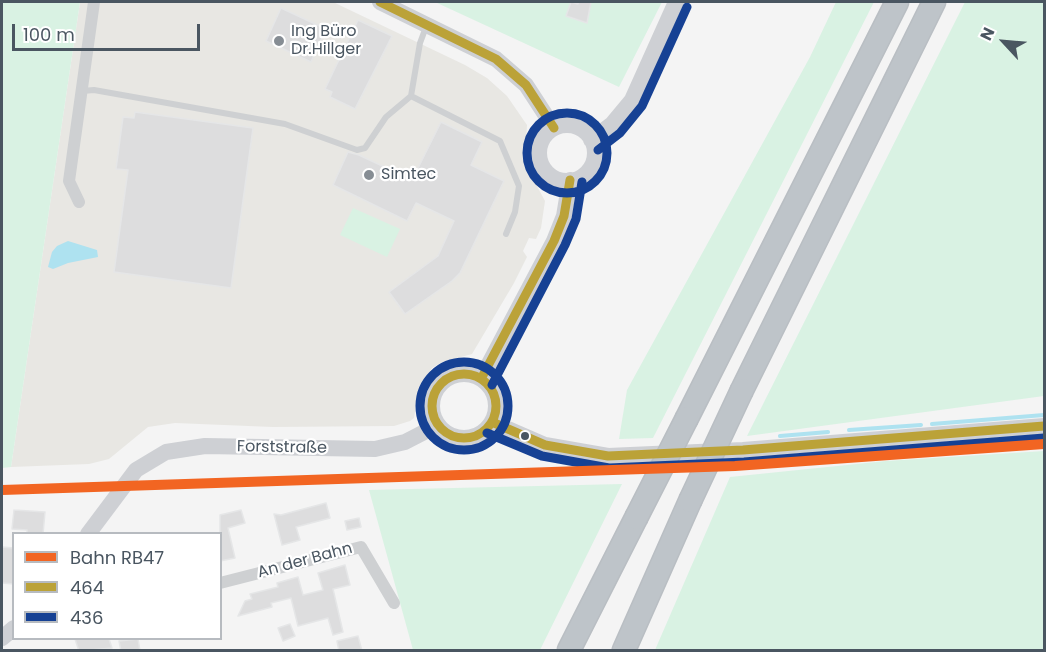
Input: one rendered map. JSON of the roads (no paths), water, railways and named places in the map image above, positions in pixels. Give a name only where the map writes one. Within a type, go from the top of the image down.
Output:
[{"type":"highway","points":[[569,651],[897,2]]},
{"type":"highway","points":[[624,651],[742,390],[934,2]]},
{"type":"main road","points":[[380,2],[479,49],[512,71],[538,101],[554,128]]},
{"type":"main road","points":[[591,140],[612,124],[632,100],[676,2]]},
{"type":"main road","points":[[572,125],[583,130],[591,140],[595,153],[592,166],[583,176],[570,180],[550,175],[540,158],[540,144],[554,128],[572,125]]},
{"type":"main road","points":[[481,379],[554,241],[569,197],[570,180]]},
{"type":"main road","points":[[466,374],[481,379],[494,395],[496,409],[492,423],[481,434],[466,438],[450,435],[438,425],[433,402],[444,382],[466,374]]},
{"type":"main road","points":[[492,423],[555,447],[587,454],[619,456],[743,450],[1044,426]]},
{"type":"main road","name":"Forststraße","points":[[90,532],[130,478],[155,456],[177,449],[206,446],[375,449],[405,442],[438,425]]},
{"type":"street","points":[[79,202],[69,181],[94,2]]},
{"type":"street","name":"An der Bahn","points":[[222,582],[361,547],[394,603]]},
{"type":"lane","points":[[81,91],[94,90],[285,124],[357,150],[365,148],[386,117],[411,96],[420,43],[427,24]]},
{"type":"lane","points":[[411,96],[500,141],[519,186],[515,212],[506,234]]},
{"type":"water","points":[[68,241],[97,250],[98,257],[68,263],[53,269],[48,267],[52,252],[57,246]]},
{"type":"waterway","points":[[932,424],[1044,415]]},
{"type":"waterway","points":[[849,430],[921,425]]},
{"type":"waterway","points":[[780,436],[828,432]]},
{"type":"rail line","name":"RB47","points":[[2,490],[735,466],[1044,444]]},
{"type":"place","name":"Ing Büro Dr.Hillger","points":[[279,41]]},
{"type":"place","name":"Simtec","points":[[369,175]]}]
